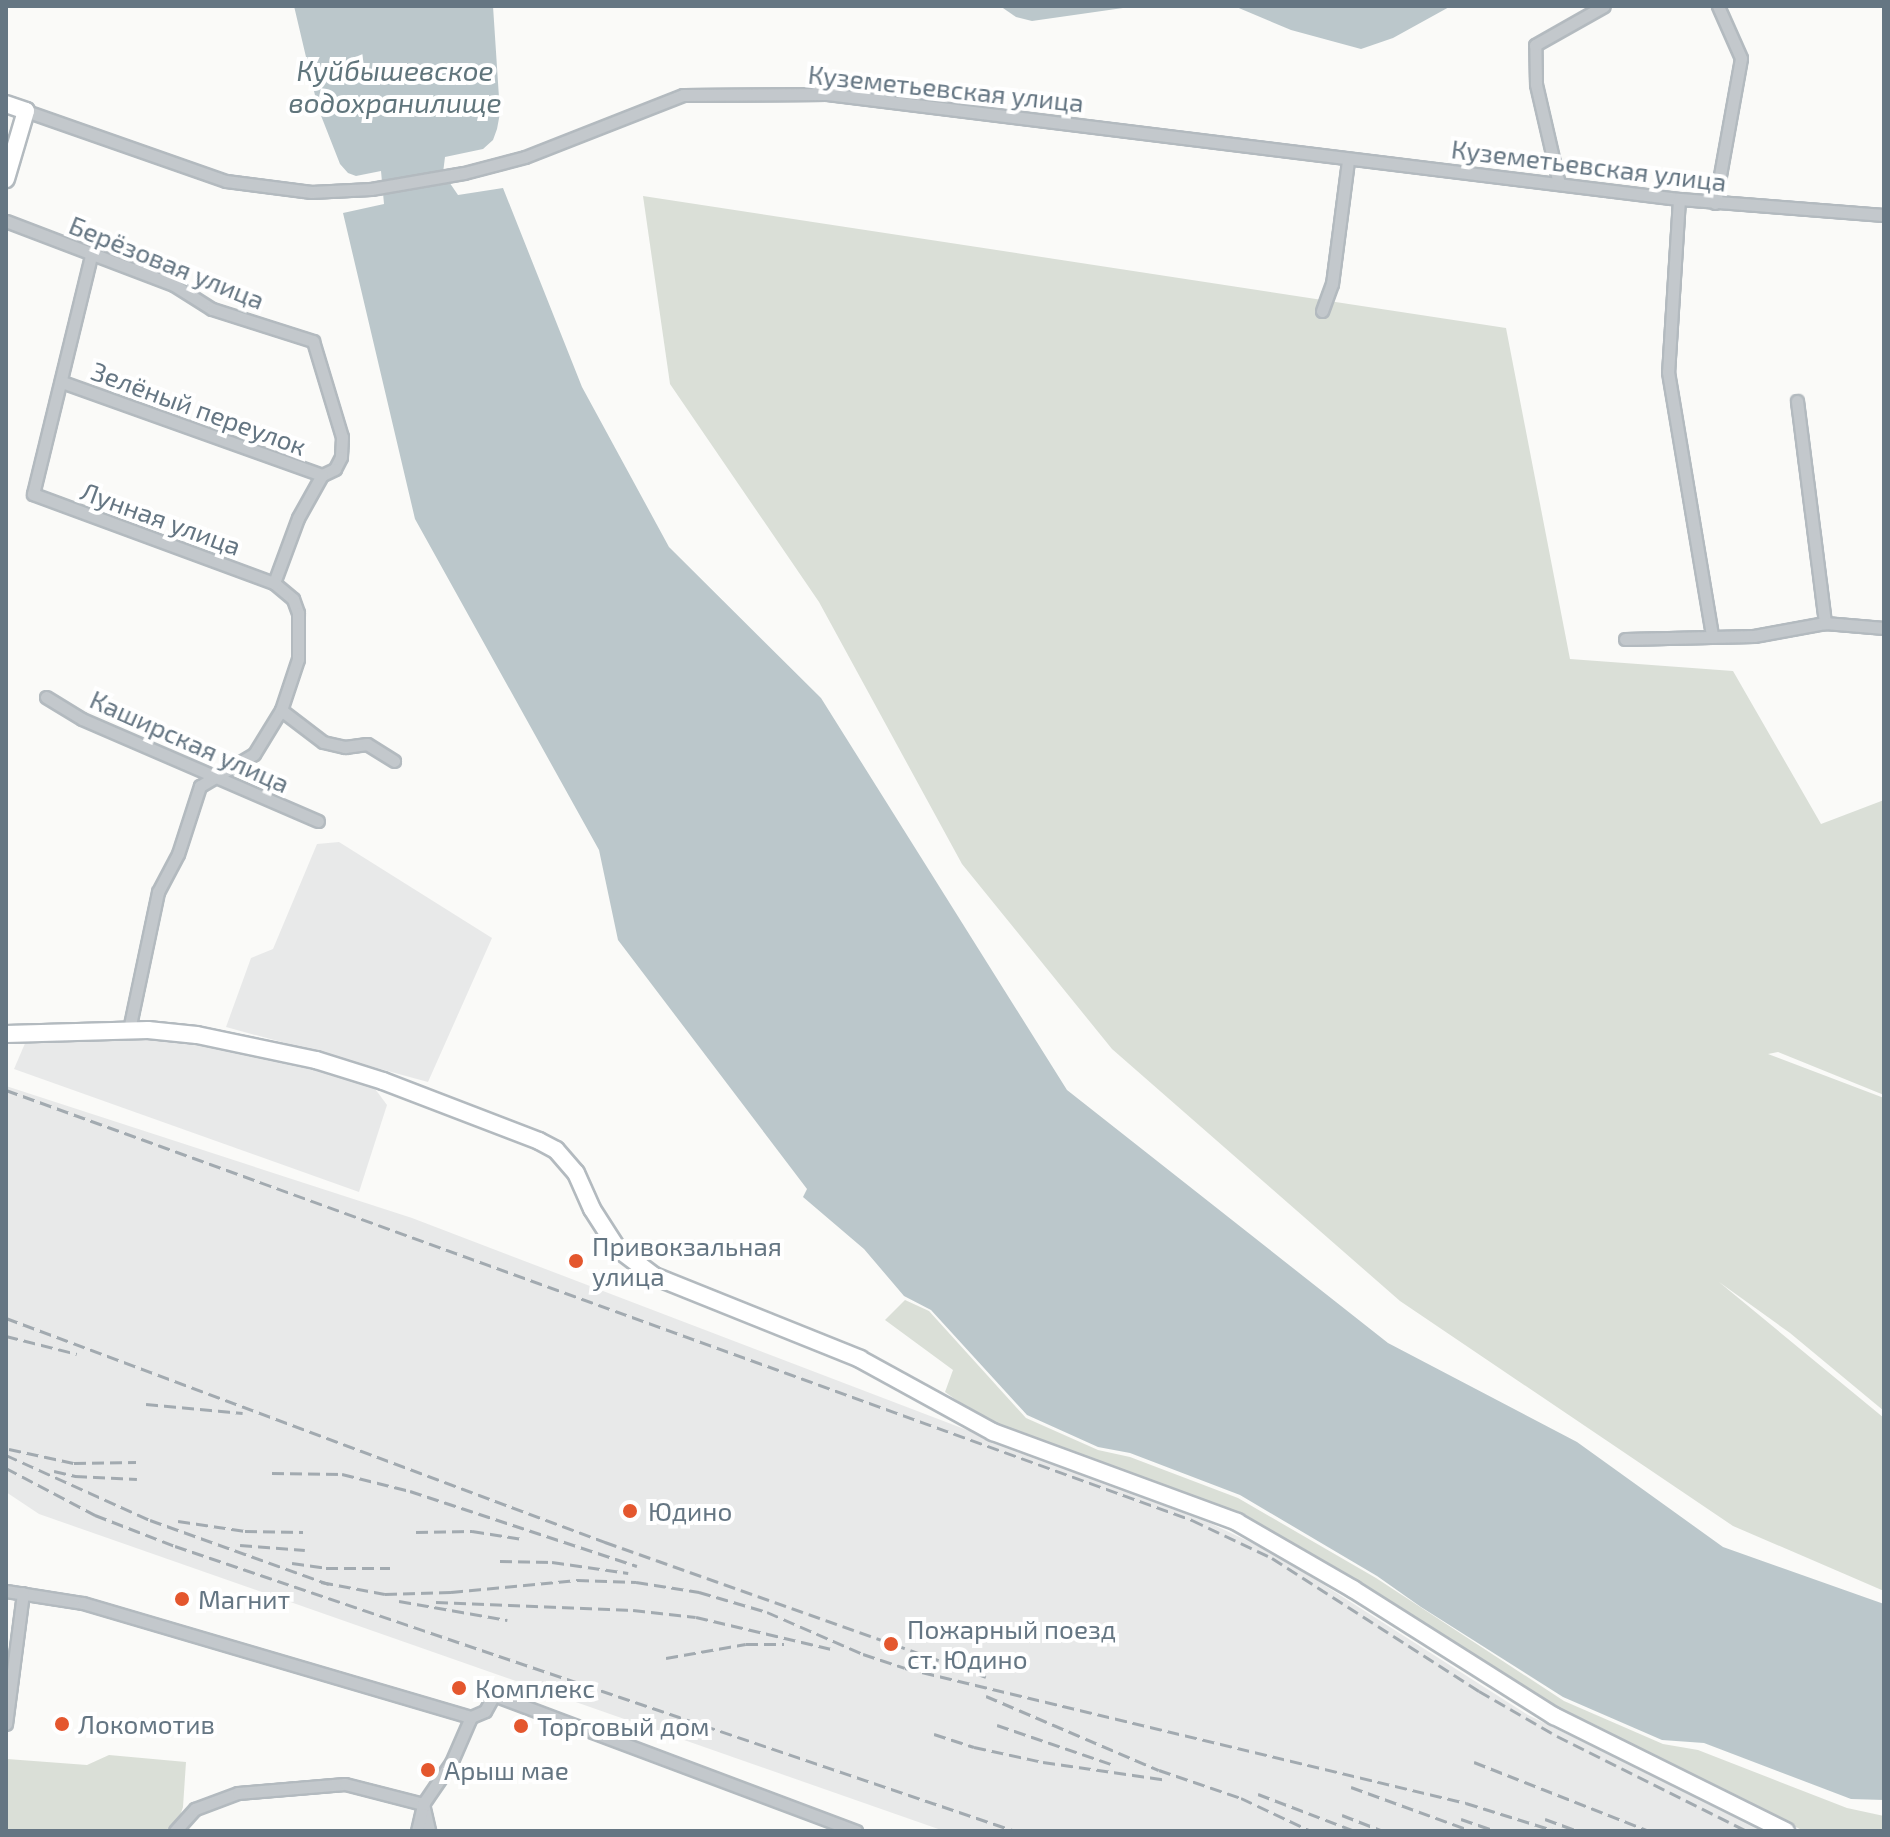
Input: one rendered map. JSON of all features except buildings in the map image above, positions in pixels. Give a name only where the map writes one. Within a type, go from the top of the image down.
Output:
[{"type":"main road","points":[[6,104],[26,111],[6,179]]},
{"type":"main road","points":[[6,1034],[129,1030],[197,1035],[316,1060],[479,1117],[556,1150],[576,1173],[597,1217],[617,1248],[654,1276],[860,1359],[993,1432],[1237,1522],[1353,1589],[1554,1716],[1786,1831]]},
{"type":"street","points":[[1559,184],[1536,84],[1535,45],[1604,6]]},
{"type":"street","points":[[1715,203],[1741,58],[1718,6]]},
{"type":"street","name":"Куземетьевская улица","points":[[26,111],[226,181],[311,192],[371,189],[464,173],[525,157],[683,95],[827,94],[1679,199],[1884,215]]},
{"type":"street","points":[[1322,311],[1332,284],[1348,160]]},
{"type":"street","points":[[1679,199],[1668,372],[1712,634]]},
{"type":"street","name":"Берёзовая улица","points":[[6,221],[91,256],[174,285],[212,309],[313,341],[342,437],[341,457],[335,469],[322,475]]},
{"type":"street","points":[[62,382],[91,256]]},
{"type":"street","name":"Зелёный переулок","points":[[62,382],[322,475]]},
{"type":"street","name":"Лунная улица","points":[[62,382],[33,494],[274,583]]},
{"type":"street","points":[[1797,401],[1825,623]]},
{"type":"street","points":[[129,1030],[158,892],[178,854],[200,786],[254,754],[281,710],[298,659],[298,613],[293,599],[274,583],[298,518],[322,475]]},
{"type":"street","points":[[1625,639],[1712,634],[1754,636],[1825,623],[1884,628]]},
{"type":"street","name":"Каширская улица","points":[[46,697],[82,719],[318,821]]},
{"type":"street","points":[[281,710],[323,742],[345,747],[367,744],[394,761]]},
{"type":"street","points":[[6,1591],[83,1603],[471,1717],[485,1711],[494,1695],[856,1831]]},
{"type":"street","points":[[6,1724],[23,1593]]},
{"type":"street","points":[[417,1831],[423,1804],[451,1763],[471,1717]]},
{"type":"street","points":[[175,1831],[195,1809],[238,1793],[345,1784],[423,1804]]},
{"type":"street","points":[[423,1804],[429,1831]]},
{"type":"shaded area","points":[[643,196],[1506,328],[1570,659],[1733,671],[1821,824],[1884,800],[1884,1095],[1778,1052],[1768,1054],[1884,1098],[1884,1411],[1790,1333],[1719,1282],[1884,1418],[1884,1591],[1733,1526],[1400,1301],[1112,1049],[962,864],[819,602],[670,384]]},
{"type":"shaded area","points":[[339,842],[492,938],[428,1082],[226,1027],[251,958],[273,949],[317,844]]},
{"type":"shaded area","points":[[159,1037],[370,1082],[387,1105],[359,1192],[14,1069],[26,1041]]},
{"type":"shaded area","name":"Юдино","points":[[6,1086],[412,1218],[1210,1523],[1277,1555],[1528,1715],[1766,1831],[944,1831],[39,1514],[6,1492]]},
{"type":"shaded area","points":[[905,1300],[929,1311],[1026,1418],[1098,1450],[1130,1457],[1238,1498],[1376,1578],[1564,1701],[1663,1744],[1698,1750],[1847,1808],[1884,1816],[1884,1831],[1804,1831],[1558,1710],[1289,1541],[1240,1516],[1185,1492],[986,1421],[945,1392],[953,1370],[885,1320]]},
{"type":"shaded area","points":[[109,1755],[186,1762],[183,1807],[175,1831],[6,1831],[7,1759],[87,1765]]},
{"type":"water","name":"Куйбышевское водохранилище","points":[[294,6],[493,6],[500,113],[497,129],[493,140],[483,149],[445,157],[443,173],[458,195],[503,188],[582,387],[669,547],[821,698],[1067,1090],[1388,1343],[1577,1442],[1723,1547],[1884,1604],[1884,1800],[1851,1799],[1704,1743],[1662,1740],[1563,1697],[1377,1576],[1240,1495],[1130,1453],[1098,1447],[1027,1415],[931,1310],[904,1296],[864,1249],[803,1197],[807,1189],[618,940],[599,850],[415,519],[343,213],[384,204],[381,171],[356,176],[340,164],[318,108]]},
{"type":"water","points":[[1000,6],[1137,6],[1032,21],[1016,17]]},
{"type":"water","points":[[1234,6],[1451,6],[1393,38],[1361,49],[1291,30]]},
{"type":"railway","points":[[6,1090],[1192,1520],[1272,1558],[1479,1691],[1557,1736],[1747,1831]]},
{"type":"railway","points":[[6,1318],[605,1542],[986,1677]]},
{"type":"railway","points":[[6,1336],[77,1354]]},
{"type":"railway","points":[[146,1404],[243,1413]]},
{"type":"railway","points":[[9,1449],[74,1463],[136,1462]]},
{"type":"railway","points":[[6,1455],[150,1520],[329,1584]]},
{"type":"railway","points":[[6,1468],[95,1515],[175,1546],[1015,1831]]},
{"type":"railway","points":[[54,1471],[75,1476],[137,1479]]},
{"type":"railway","points":[[272,1473],[342,1474],[410,1491],[637,1566]]},
{"type":"railway","points":[[178,1521],[245,1531],[303,1532]]},
{"type":"railway","points":[[416,1532],[472,1531],[522,1539]]},
{"type":"railway","points":[[240,1545],[305,1550]]},
{"type":"railway","points":[[500,1561],[552,1562],[628,1573]]},
{"type":"railway","points":[[292,1563],[326,1568],[390,1568]]},
{"type":"railway","points":[[321,1582],[385,1594],[451,1592],[577,1580],[636,1582],[699,1592],[767,1612],[863,1654],[905,1668],[1466,1803],[1556,1831]]},
{"type":"railway","points":[[399,1601],[507,1620]]},
{"type":"railway","points":[[436,1602],[633,1610],[696,1617],[831,1649]]},
{"type":"railway","points":[[666,1658],[746,1644],[784,1644]]},
{"type":"railway","points":[[986,1696],[1159,1770],[1241,1798],[1311,1831]]},
{"type":"railway","points":[[997,1725],[1114,1765]]},
{"type":"railway","points":[[934,1734],[974,1747],[1043,1762],[1168,1780]]},
{"type":"railway","points":[[1474,1762],[1649,1831]]},
{"type":"railway","points":[[1351,1787],[1472,1831]]},
{"type":"railway","points":[[1258,1794],[1355,1831]]},
{"type":"railway","points":[[1342,1815],[1383,1831]]},
{"type":"railway","points":[[1461,1819],[1495,1831]]},
{"type":"railway","points":[[1545,1819],[1578,1831]]},
{"type":"place","name":"Привокзальная улица","points":[[576,1261]]},
{"type":"place","name":"Юдино","points":[[630,1511]]},
{"type":"place","name":"Магнит","points":[[182,1599]]},
{"type":"place","name":"Пожарный поезд ст. Юдино","points":[[891,1644]]},
{"type":"place","name":"Комплекс","points":[[459,1688]]},
{"type":"place","name":"Локомотив","points":[[62,1724]]},
{"type":"place","name":"Торговый дом","points":[[521,1726]]},
{"type":"place","name":"Арыш мае","points":[[428,1770]]}]
